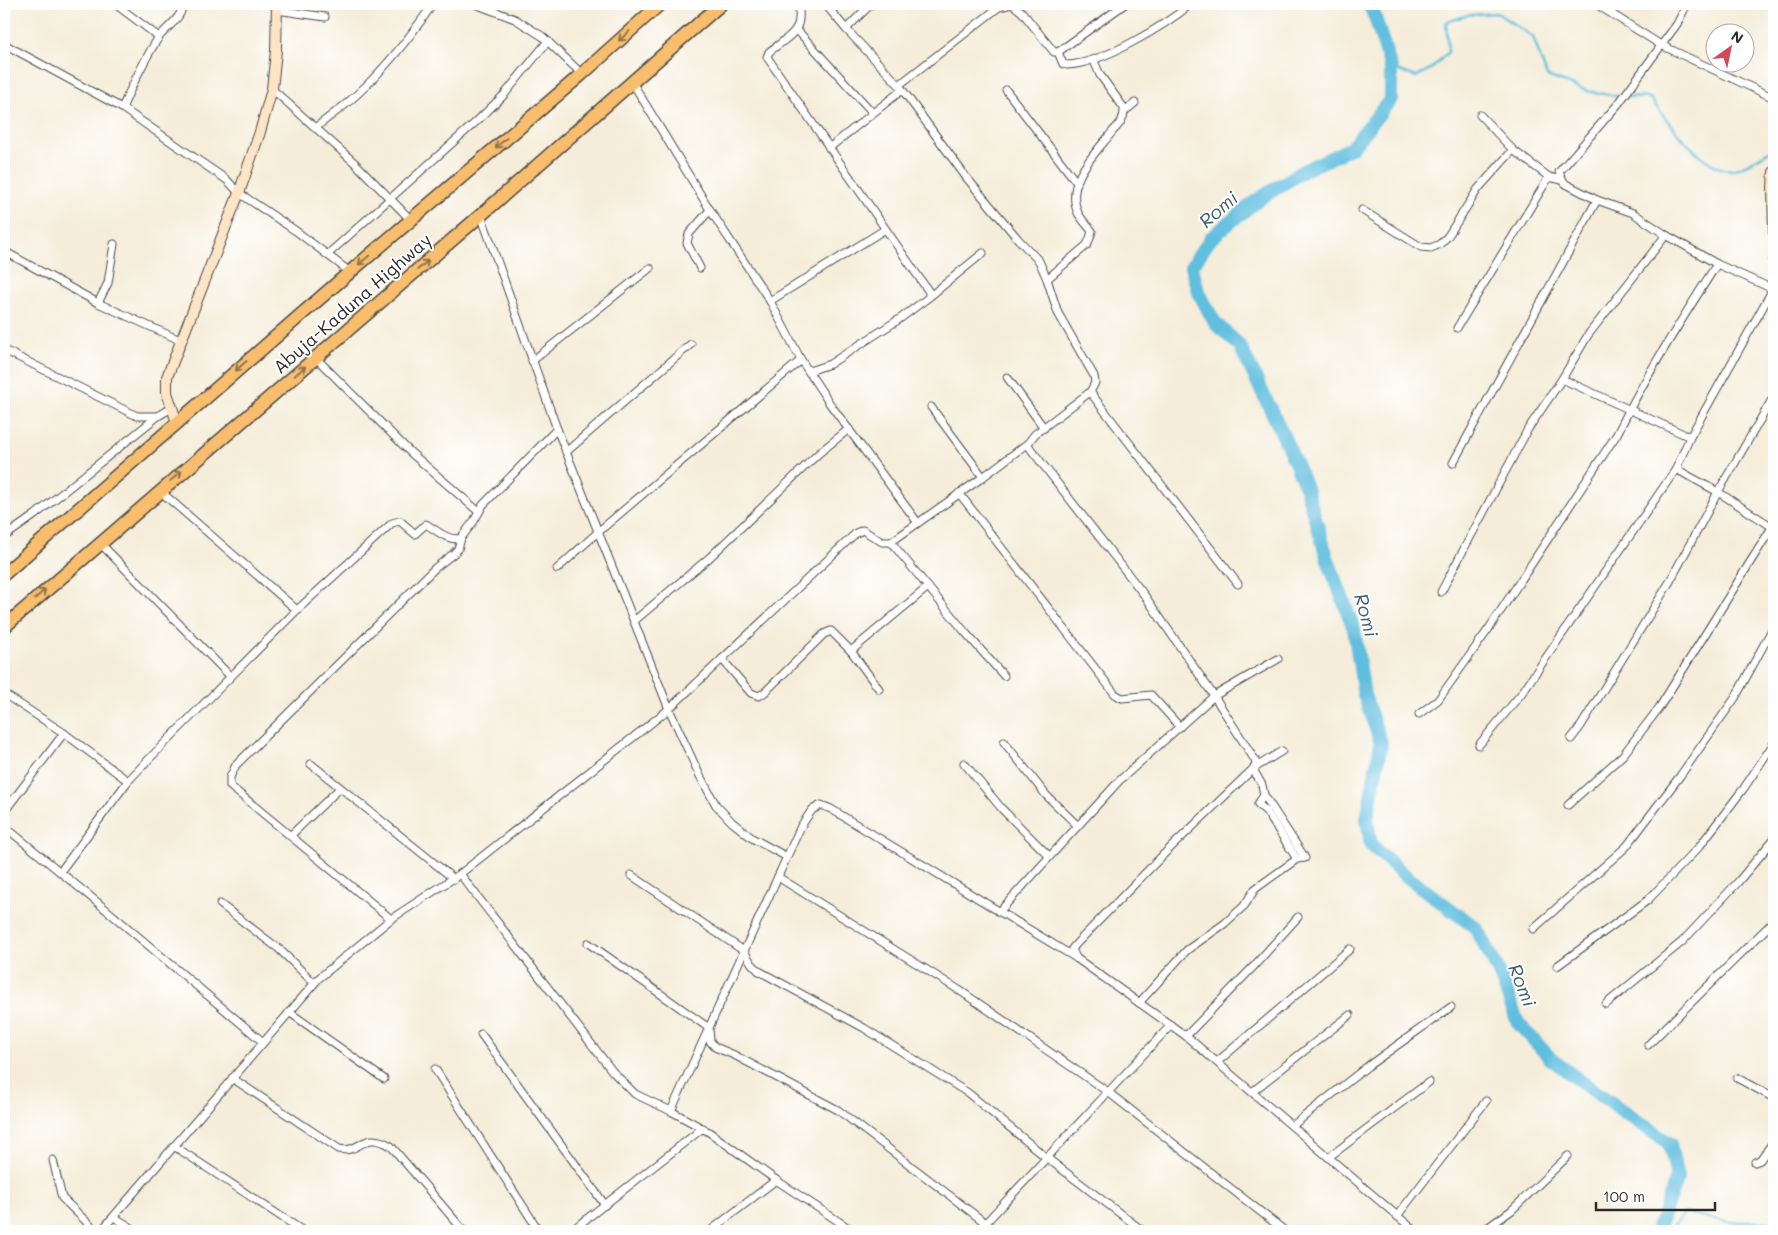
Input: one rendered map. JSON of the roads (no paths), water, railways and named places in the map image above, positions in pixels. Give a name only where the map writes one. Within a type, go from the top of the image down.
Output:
[{"type":"highway","name":"Abuja-Kaduna Highway","points":[[4,574],[350,272],[582,74],[660,4]]},
{"type":"highway","name":"Abuja-Kaduna Highway","points":[[4,627],[721,4]]},
{"type":"street","points":[[115,4],[160,37]]},
{"type":"street","points":[[122,108],[136,77],[160,37],[181,12],[182,6],[180,4]]},
{"type":"street","points":[[315,128],[347,103],[377,74],[412,34],[433,4]]},
{"type":"street","points":[[476,4],[515,19],[548,40],[582,74]]},
{"type":"street","points":[[798,4],[800,22],[797,30],[769,52],[767,57],[928,292],[929,297]]},
{"type":"street","points":[[102,1231],[314,983],[391,919],[457,877],[669,709],[856,533],[863,530],[882,542],[891,542],[1027,446],[1035,434],[1090,392],[1094,384],[1094,376],[1058,313],[1039,261],[966,177],[901,87],[825,4]]},
{"type":"street","points":[[846,29],[871,4]]},
{"type":"street","points":[[829,148],[999,7],[1006,4],[1012,4],[1022,12],[1054,52],[1058,52]]},
{"type":"street","points":[[1058,52],[1125,4]]},
{"type":"street","points":[[1058,52],[1063,64],[1066,65],[1094,61],[1174,18],[1192,4]]},
{"type":"street","points":[[1596,4],[1661,45],[1774,98]]},
{"type":"street","points":[[1687,4],[1677,24],[1628,89],[1619,104],[1559,172],[1566,184],[1597,200],[1633,213],[1666,235],[1717,264],[1774,290]]},
{"type":"street","points":[[1768,4],[1774,7]]},
{"type":"street","points":[[177,422],[167,393],[167,378],[260,132],[272,89],[276,50],[277,7],[325,17]]},
{"type":"street","points":[[797,30],[872,113]]},
{"type":"street","points":[[327,255],[504,95],[548,40]]},
{"type":"street","points":[[4,44],[122,108],[226,180],[238,193],[296,231],[350,272]]},
{"type":"street","points":[[1094,61],[1100,75],[1125,111]]},
{"type":"street","points":[[632,82],[710,210],[770,301],[809,371],[849,430],[918,522]]},
{"type":"street","points":[[272,89],[355,163],[411,220]]},
{"type":"street","points":[[1006,90],[1076,183]]},
{"type":"street","points":[[1047,280],[1087,245],[1092,231],[1078,214],[1074,203],[1076,183],[1082,170],[1123,119],[1125,111],[1135,103]]},
{"type":"street","points":[[1480,115],[1513,150],[1550,177],[1562,180]]},
{"type":"street","points":[[1362,210],[1421,247],[1431,248],[1440,244],[1448,236],[1478,189],[1513,150]]},
{"type":"street","points":[[1774,172],[1774,232]]},
{"type":"street","points":[[1457,328],[1550,177]]},
{"type":"street","points":[[1453,462],[1597,200]]},
{"type":"street","points":[[700,268],[687,243],[689,234],[710,210]]},
{"type":"street","points":[[481,214],[556,429],[669,709],[700,776],[716,805],[732,822],[752,838],[787,857]]},
{"type":"street","points":[[770,301],[884,230]]},
{"type":"street","points":[[1441,592],[1528,429],[1562,379],[1588,334],[1666,235]]},
{"type":"street","points":[[98,303],[108,283],[114,244]]},
{"type":"street","points":[[4,251],[98,303],[182,341]]},
{"type":"street","points":[[809,371],[830,364],[901,318],[983,253]]},
{"type":"street","points":[[1480,746],[1521,694],[1676,469],[1690,436],[1774,290],[1774,262]]},
{"type":"street","points":[[1419,714],[1438,700],[1490,627],[1617,434],[1629,409],[1671,337],[1717,264]]},
{"type":"street","points":[[532,361],[650,268]]},
{"type":"street","points":[[566,452],[690,344]]},
{"type":"street","points":[[4,350],[137,416],[158,416]]},
{"type":"street","points":[[315,358],[410,452],[479,512]]},
{"type":"street","points":[[557,569],[598,532],[802,360]]},
{"type":"street","points":[[1007,377],[1044,428]]},
{"type":"street","points":[[1562,379],[1690,436]]},
{"type":"street","points":[[1090,392],[1238,584]]},
{"type":"street","points":[[1571,739],[1669,583],[1718,492],[1774,396]]},
{"type":"street","points":[[931,407],[983,477]]},
{"type":"street","points":[[4,537],[35,515],[158,416],[172,408]]},
{"type":"street","points":[[391,919],[230,786],[230,777],[236,765],[435,568],[458,549],[461,538],[483,505],[556,429]]},
{"type":"street","points":[[634,621],[709,558],[819,453],[849,430]]},
{"type":"street","points":[[1027,446],[1145,596],[1214,696],[1255,760],[1256,764],[1253,769]]},
{"type":"street","points":[[1568,805],[1623,754],[1659,708],[1774,526],[1676,469]]},
{"type":"street","points":[[160,490],[297,610]]},
{"type":"street","points":[[959,493],[1115,694],[1122,698],[1151,695],[1180,727]]},
{"type":"street","points":[[60,872],[128,781],[297,610],[392,523],[400,521],[415,534],[426,524],[455,540],[461,538]]},
{"type":"street","points":[[100,542],[230,676]]},
{"type":"street","points":[[891,542],[1004,676]]},
{"type":"street","points":[[851,651],[928,587]]},
{"type":"street","points":[[1533,929],[1626,848],[1735,698],[1774,626]]},
{"type":"street","points":[[722,659],[751,693],[759,696],[827,632],[831,631],[851,651],[879,689]]},
{"type":"street","points":[[999,912],[1120,780],[1214,696],[1278,658]]},
{"type":"street","points":[[4,694],[64,733],[128,781]]},
{"type":"street","points":[[4,812],[64,733]]},
{"type":"street","points":[[1004,742],[1046,794],[1078,826]]},
{"type":"street","points":[[1556,966],[1648,900],[1699,846],[1744,788],[1774,743]]},
{"type":"street","points":[[1076,958],[1072,949],[1077,943],[1164,854],[1253,769],[1282,751]]},
{"type":"street","points":[[964,763],[1002,809],[1050,856]]},
{"type":"street","points":[[310,764],[457,877],[613,1072],[635,1094],[702,1128],[847,1230]]},
{"type":"street","points":[[1139,1002],[1187,950],[1224,924],[1244,906],[1255,889],[1297,859],[1266,810],[1258,804],[1264,795],[1262,785],[1253,769]]},
{"type":"street","points":[[290,836],[340,788]]},
{"type":"street","points":[[671,1111],[801,826],[812,810],[821,805],[831,809],[1076,958],[1139,1002],[1186,1036],[1415,1231]]},
{"type":"street","points":[[4,826],[263,1042]]},
{"type":"street","points":[[1606,1004],[1682,942],[1738,882],[1774,839]]},
{"type":"street","points":[[631,874],[744,950],[752,964],[759,971],[864,1028],[968,1093],[1047,1158],[1143,1231]]},
{"type":"street","points":[[778,877],[959,990],[1108,1092],[1285,1231]]},
{"type":"street","points":[[220,904],[279,948],[314,983]]},
{"type":"street","points":[[1186,1036],[1254,966],[1298,917]]},
{"type":"street","points":[[1648,1045],[1774,921]]},
{"type":"street","points":[[588,942],[709,1028]]},
{"type":"street","points":[[1217,1062],[1350,949]]},
{"type":"street","points":[[1292,1126],[1368,1066],[1451,1006]]},
{"type":"street","points":[[289,1012],[384,1079]]},
{"type":"street","points":[[1252,1092],[1350,1015]]},
{"type":"street","points":[[978,1231],[1170,1025]]},
{"type":"street","points":[[709,1028],[710,1041],[716,1047],[838,1110],[996,1231]]},
{"type":"street","points":[[481,1034],[605,1205]]},
{"type":"street","points":[[435,1069],[539,1231]]},
{"type":"street","points":[[232,1078],[339,1149],[344,1151],[372,1139],[380,1140],[391,1146],[464,1231]]},
{"type":"street","points":[[1737,1078],[1772,1097],[1774,1087]]},
{"type":"street","points":[[1329,1158],[1429,1082]]},
{"type":"street","points":[[1397,1216],[1486,1101]]},
{"type":"street","points":[[572,1231],[702,1128]]},
{"type":"street","points":[[1754,1162],[1760,1160],[1774,1141]]},
{"type":"street","points":[[174,1146],[303,1231]]},
{"type":"street","points":[[1483,1231],[1512,1210],[1568,1156]]},
{"type":"street","points":[[53,1160],[62,1198],[96,1231]]},
{"type":"street","points":[[710,1231],[776,1180]]},
{"type":"street","points":[[114,1217],[137,1231]]},
{"type":"waterway","name":"Romi","points":[[1369,4],[1391,68],[1391,99],[1351,148],[1303,171],[1256,201],[1211,238],[1191,267],[1198,291],[1215,323],[1240,346],[1304,482],[1328,560],[1354,629],[1364,695],[1381,743],[1367,819],[1371,845],[1406,876],[1476,928],[1498,970],[1518,1023],[1551,1059],[1670,1144],[1677,1178],[1657,1231]]},
{"type":"waterway","points":[[1391,68],[1416,77],[1432,68],[1448,52],[1446,22],[1468,15],[1497,13],[1533,37],[1547,76],[1587,91],[1621,97]]},
{"type":"waterway","points":[[1627,97],[1650,98],[1676,131],[1700,156],[1725,169],[1741,167],[1774,149]]},
{"type":"waterway","points":[[1668,1231],[1685,1213],[1728,1222],[1774,1222]]}]
